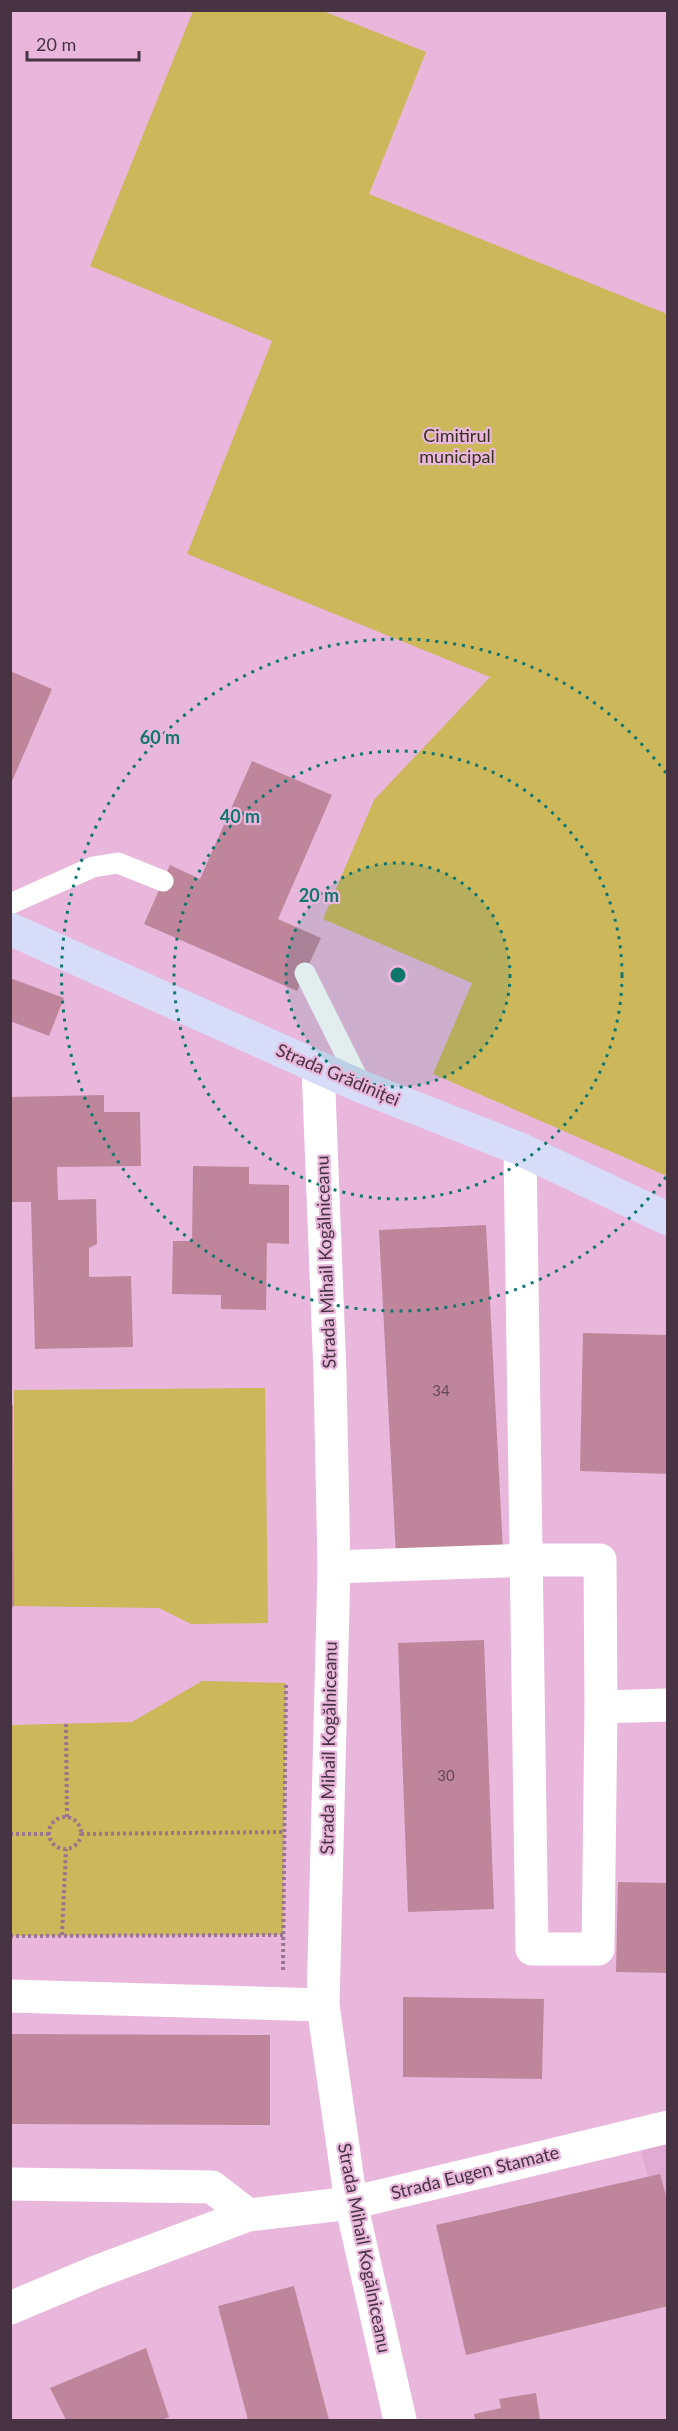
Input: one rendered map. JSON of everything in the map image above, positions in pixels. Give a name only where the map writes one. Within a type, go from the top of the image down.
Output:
[{"type":"main road","name":"Strada Grădiniței","points":[[10,929],[362,1087],[520,1149],[668,1219]]},
{"type":"street","name":"Strada Mihail Kogălniceanu","points":[[318,1067],[330,1374],[334,1567],[323,2005],[351,2203],[400,2421]]},
{"type":"street","points":[[334,1567],[528,1560],[600,1560],[598,1949],[532,1949],[528,1560],[520,1149]]},
{"type":"street","points":[[601,1707],[668,1706]]},
{"type":"street","points":[[10,1996],[323,2005]]},
{"type":"street","name":"Strada Eugen Stamate","points":[[10,2308],[96,2272],[248,2215],[351,2203],[668,2127]]},
{"type":"street","points":[[10,2184],[212,2187],[248,2215]]},
{"type":"lane","points":[[10,904],[93,867],[110,864],[118,863],[163,882]]},
{"type":"lane","points":[[305,973],[362,1087]]},
{"type":"path","points":[[10,1936],[283,1935],[286,1683]]},
{"type":"path","points":[[66,1724],[67,1817]]},
{"type":"path","points":[[67,1817],[75,1821],[81,1834],[78,1842],[66,1849],[56,1846],[49,1834],[54,1821],[67,1817]]},
{"type":"path","points":[[81,1834],[284,1832]]},
{"type":"path","points":[[10,1834],[49,1834]]},
{"type":"path","points":[[62,1935],[66,1849]]},
{"type":"shaded area","points":[[667,2139],[667,2250],[640,2146]]},
{"type":"green space","name":"Cimitirul municipal","points":[[193,11],[323,11],[426,52],[369,194],[667,314],[667,1176],[433,1074],[472,983],[323,919],[374,800],[490,677],[187,554],[272,341],[90,266]]},
{"type":"green space","points":[[265,1388],[268,1623],[191,1624],[159,1608],[14,1606],[14,1390]]},
{"type":"green space","points":[[202,1681],[286,1683],[283,1935],[11,1936],[11,1725],[132,1722]]},
{"type":"building","points":[[10,671],[52,689],[10,786]]},
{"type":"building","points":[[252,761],[332,795],[278,919],[321,938],[297,991],[144,924],[170,865],[200,879]]},
{"type":"building","points":[[10,978],[64,998],[49,1036],[10,1021]]},
{"type":"building","points":[[104,1095],[104,1112],[140,1112],[141,1166],[57,1167],[58,1200],[96,1199],[97,1244],[89,1248],[89,1277],[131,1276],[133,1347],[35,1349],[31,1202],[10,1202],[10,1097]]},
{"type":"building","points":[[193,1166],[249,1167],[249,1184],[289,1185],[289,1244],[267,1243],[266,1310],[221,1309],[221,1295],[172,1294],[173,1241],[192,1241]]},
{"type":"building","points":[[486,1225],[503,1551],[396,1556],[379,1230]]},
{"type":"building","points":[[583,1333],[668,1335],[668,1474],[580,1471]]},
{"type":"building","points":[[10,1405],[13,1405],[14,1606],[10,1609]]},
{"type":"building","points":[[484,1640],[494,1909],[408,1912],[398,1643]]},
{"type":"building","points":[[618,1882],[668,1883],[668,1973],[616,1972]]},
{"type":"building","points":[[403,1997],[544,1999],[542,2079],[403,2077]]},
{"type":"building","points":[[10,2034],[270,2035],[270,2125],[10,2124]]},
{"type":"building","points":[[660,2174],[668,2203],[668,2306],[466,2355],[436,2225]]},
{"type":"building","points":[[294,2286],[329,2420],[248,2420],[218,2306]]},
{"type":"building","points":[[146,2348],[169,2417],[161,2420],[66,2420],[50,2388]]},
{"type":"building","points":[[536,2393],[540,2420],[475,2420],[474,2414],[501,2408],[499,2399]]}]
